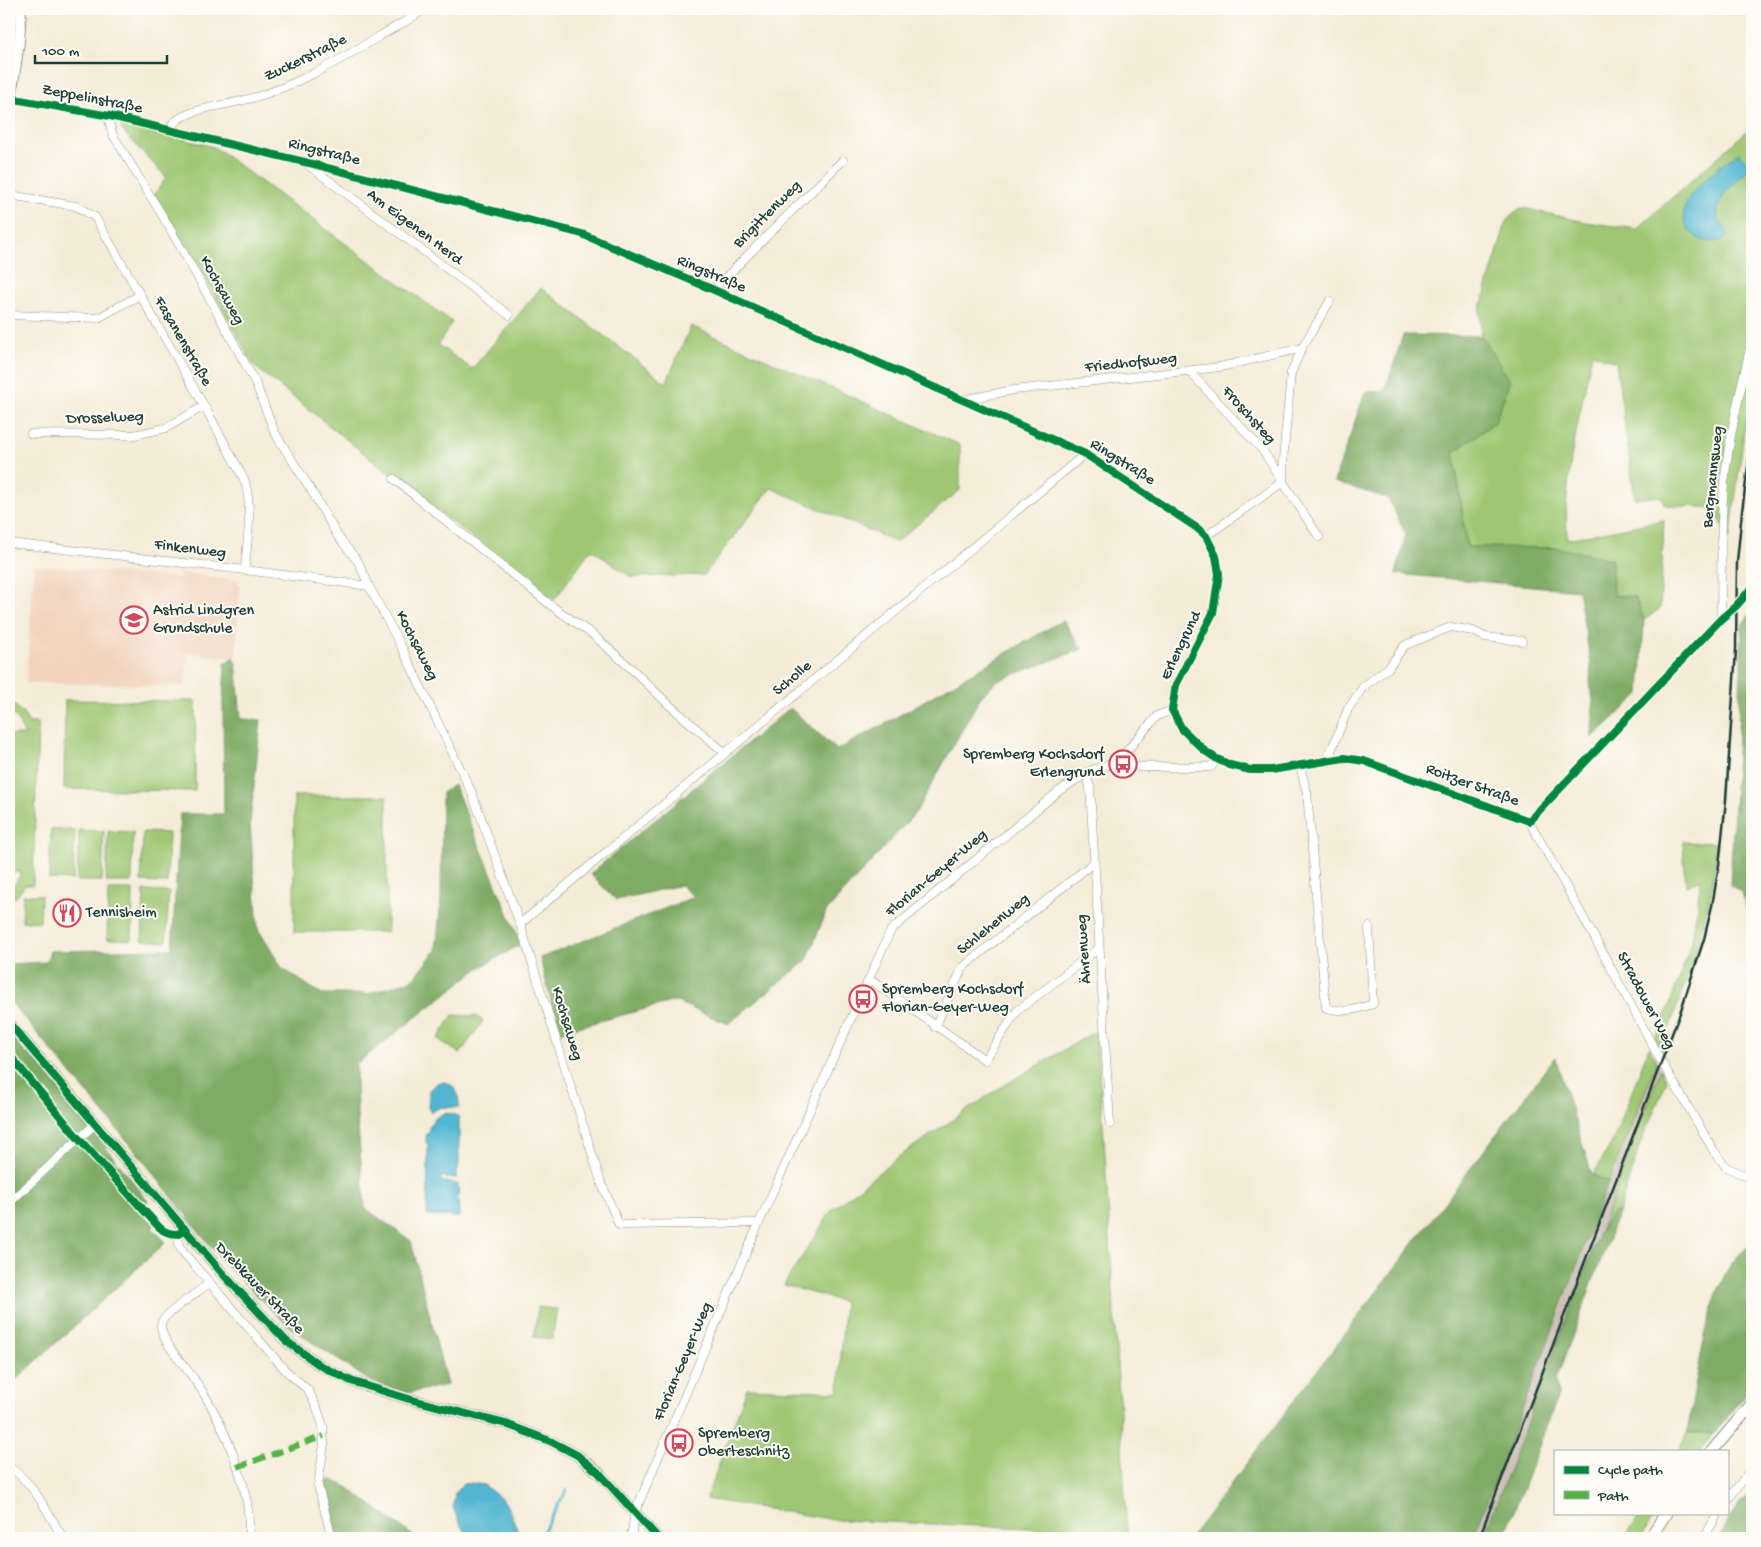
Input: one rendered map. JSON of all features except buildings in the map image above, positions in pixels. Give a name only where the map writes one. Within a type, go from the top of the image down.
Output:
[{"type":"main road","points":[[1713,1450],[1752,1404]]},
{"type":"main road","points":[[1650,1538],[1665,1514]]},
{"type":"street","points":[[9,111],[19,42],[21,9]]},
{"type":"street","name":"Zuckerstraße","points":[[170,130],[171,124],[187,115],[243,101],[290,85],[336,63],[421,10]]},
{"type":"street","name":"Zeppelinstraße","points":[[10,98],[110,116],[170,130]]},
{"type":"street","name":"Kochsaweg","points":[[110,116],[109,121],[113,135],[174,236],[250,372],[275,433],[337,535],[359,563],[368,586],[403,650],[472,793],[520,924],[601,1182],[619,1225],[759,1223]]},
{"type":"street","name":"Ringstraße","points":[[170,130],[304,162],[582,234],[714,290],[1084,454],[1206,536]]},
{"type":"street","name":"Brigittenweg","points":[[714,290],[843,160]]},
{"type":"street","name":"Am Eigenen Herd","points":[[304,162],[509,315]]},
{"type":"street","name":"Fasanenstraße","points":[[9,196],[76,206],[95,217],[245,481],[249,494],[250,509],[245,570]]},
{"type":"street","points":[[9,315],[98,318],[140,296]]},
{"type":"street","points":[[1319,537],[1283,482],[1292,373],[1302,348],[1330,301]]},
{"type":"street","name":"Bergmannsweg","points":[[1721,619],[1724,483],[1738,399],[1752,340]]},
{"type":"street","name":"Friedhofsweg","points":[[962,400],[1014,390],[1220,367],[1302,348]]},
{"type":"street","name":"Froschsteg","points":[[1189,371],[1263,451],[1283,482]]},
{"type":"street","name":"Drosselweg","points":[[31,434],[134,435],[166,428],[204,406]]},
{"type":"street","name":"Scholle","points":[[520,924],[1084,454]]},
{"type":"street","points":[[394,479],[553,607],[592,634],[725,753]]},
{"type":"street","points":[[1206,536],[1283,482]]},
{"type":"street","name":"Erlengrund","points":[[1172,710],[1176,685],[1213,614],[1218,574],[1216,556],[1206,536]]},
{"type":"street","name":"Finkenweg","points":[[9,543],[368,586]]},
{"type":"street","name":"Roitzer Straße","points":[[1172,710],[1182,729],[1205,751],[1230,765],[1250,770],[1271,770],[1344,758],[1364,761],[1529,821],[1752,588]]},
{"type":"street","points":[[1327,761],[1348,709],[1363,687],[1389,667],[1405,645],[1451,627],[1474,632],[1485,637],[1522,641]]},
{"type":"street","name":"Florian-Geyer-Weg","points":[[631,1538],[635,1512],[759,1223],[891,930],[1059,791],[1092,770],[1117,762],[1157,716],[1172,710]]},
{"type":"street","points":[[1138,767],[1211,767],[1217,759]]},
{"type":"street","points":[[1300,766],[1312,838],[1326,1008],[1339,1011],[1358,1009],[1373,1004],[1369,927]]},
{"type":"street","name":"Ährenweg","points":[[1086,773],[1090,787],[1093,863],[1110,1124]]},
{"type":"street","name":"Stradower Weg","points":[[1529,821],[1661,1061],[1714,1151],[1726,1167],[1752,1180]]},
{"type":"street","name":"Schlehenweg","points":[[935,1027],[963,967],[1093,863]]},
{"type":"street","points":[[869,979],[935,1027],[985,1060],[1017,1011],[1099,948]]},
{"type":"street","name":"Drebkauer Straße","points":[[9,1023],[238,1291],[286,1341],[321,1366],[351,1381],[409,1399],[506,1424],[550,1441],[577,1455],[599,1473],[658,1538]]},
{"type":"street","points":[[9,1203],[94,1124]]},
{"type":"street","points":[[184,1228],[178,1234],[179,1246],[209,1284],[286,1371],[308,1390],[317,1408],[323,1426],[324,1444],[318,1486],[332,1538]]},
{"type":"street","points":[[209,1284],[170,1312],[161,1322],[161,1331],[167,1343],[196,1381],[217,1417],[231,1450],[246,1496],[249,1519],[248,1538]]},
{"type":"street","points":[[9,1467],[20,1474],[30,1485],[63,1538]]},
{"type":"street","points":[[1728,1501],[1752,1468]]},
{"type":"street","points":[[1704,1538],[1717,1514]]},
{"type":"shaded area","name":"Astrid Lindgren Grundschule","points":[[34,565],[180,578],[181,573],[237,580],[240,586],[236,658],[188,653],[185,686],[26,683]]},
{"type":"shaded area","points":[[1657,1061],[1661,1069],[1483,1538],[1473,1538]]},
{"type":"green space","points":[[123,124],[214,147],[452,322],[438,345],[472,369],[541,288],[666,383],[691,326],[960,445],[960,490],[896,542],[771,488],[704,575],[631,577],[591,549],[554,600],[254,366],[199,266],[154,196],[166,177],[120,128]]},
{"type":"green space","points":[[1748,130],[1752,130],[1752,401],[1744,432],[1730,539],[1714,508],[1665,505],[1661,496],[1635,499],[1616,362],[1592,353],[1571,457],[1566,507],[1567,539],[1664,520],[1660,609],[1644,620],[1635,597],[1613,595],[1559,548],[1467,547],[1454,452],[1495,422],[1509,381],[1481,336],[1480,310],[1507,220],[1519,209],[1523,208],[1585,222],[1637,229]]},
{"type":"green space","points":[[1403,335],[1481,336],[1510,381],[1495,422],[1454,452],[1467,547],[1559,548],[1612,559],[1613,595],[1635,597],[1644,620],[1640,694],[1592,738],[1593,699],[1590,683],[1591,664],[1578,590],[1396,574],[1406,535],[1388,498],[1334,482],[1365,392],[1385,391]]},
{"type":"green space","points":[[1752,610],[1752,927],[1742,892],[1730,885],[1742,626]]},
{"type":"green space","points":[[1063,620],[1082,649],[996,681],[980,698],[916,812],[826,912],[807,960],[728,1024],[675,1001],[559,1032],[540,958],[694,897],[681,885],[616,900],[590,874],[790,708],[837,750]]},
{"type":"green space","points":[[233,657],[236,661],[241,719],[261,720],[250,823],[258,929],[282,968],[321,994],[368,994],[412,980],[436,950],[441,901],[442,793],[454,785],[521,944],[479,968],[356,1064],[357,1116],[365,1208],[411,1241],[447,1385],[408,1393],[370,1381],[288,1326],[224,1263],[135,1150],[9,1000],[9,964],[47,962],[50,951],[172,949],[180,814],[224,814],[223,702],[225,663]]},
{"type":"green space","points":[[65,700],[196,701],[195,791],[64,789]]},
{"type":"green space","points":[[9,701],[22,712],[29,723],[38,723],[33,885],[25,885],[17,896],[9,902],[11,890],[21,872],[9,872],[9,735],[25,735],[17,719],[9,711]]},
{"type":"green space","points":[[294,796],[387,796],[387,932],[294,932]]},
{"type":"green space","points":[[51,829],[75,830],[73,880],[49,879]]},
{"type":"green space","points":[[79,830],[104,831],[102,881],[77,881]]},
{"type":"green space","points":[[108,831],[133,832],[132,882],[106,882]]},
{"type":"green space","points":[[143,832],[169,833],[167,883],[141,882]]},
{"type":"green space","points":[[1683,842],[1718,843],[1710,899],[1693,963],[1660,1053],[1654,1039],[1661,1029],[1692,942],[1701,879],[1686,886]]},
{"type":"green space","points":[[108,890],[133,890],[132,940],[107,939]]},
{"type":"green space","points":[[144,891],[169,892],[166,942],[142,940]]},
{"type":"green space","points":[[23,895],[41,895],[40,922],[22,921]]},
{"type":"green space","points":[[453,1015],[476,1016],[483,1021],[460,1054],[438,1039]]},
{"type":"green space","points":[[9,1025],[148,1201],[140,1209],[155,1225],[152,1228],[166,1242],[9,1386]]},
{"type":"green space","points":[[1096,1031],[1127,1532],[836,1520],[706,1499],[747,1388],[839,1392],[844,1302],[784,1285],[832,1210],[897,1158],[998,1089]]},
{"type":"green space","points":[[1649,1047],[1657,1061],[1609,1182],[1593,1175],[1614,1139]]},
{"type":"green space","points":[[1555,1057],[1592,1175],[1609,1182],[1473,1538],[1190,1538]]},
{"type":"green space","points":[[1661,1069],[1667,1081],[1641,1141],[1619,1211],[1613,1213],[1599,1233]]},
{"type":"green space","points":[[1619,1211],[1556,1380],[1558,1396],[1504,1538],[1483,1538],[1599,1233],[1613,1213]]},
{"type":"green space","points":[[1752,1243],[1752,1387],[1714,1433],[1687,1433],[1704,1342],[1717,1294],[1725,1274],[1735,1259]]},
{"type":"green space","points":[[538,1307],[557,1309],[552,1339],[534,1337]]},
{"type":"green space","points":[[1687,1433],[1714,1433],[1702,1450],[1679,1450]]},
{"type":"green space","points":[[332,1480],[344,1485],[416,1538],[336,1538],[323,1481]]},
{"type":"green space","points":[[1752,1492],[1752,1538],[1719,1538],[1736,1508]]},
{"type":"green space","points":[[1641,1514],[1655,1514],[1641,1538],[1625,1538]]},
{"type":"water","points":[[1739,153],[1750,166],[1723,196],[1720,203],[1718,219],[1725,227],[1726,238],[1709,242],[1701,239],[1688,229],[1684,213],[1686,204],[1701,182]]},
{"type":"water","points":[[445,1082],[453,1086],[457,1092],[459,1108],[441,1107],[431,1112],[428,1108],[429,1090],[437,1083]]},
{"type":"water","points":[[445,1113],[459,1117],[459,1165],[456,1178],[442,1176],[440,1181],[458,1184],[459,1217],[427,1216],[428,1143],[426,1143],[426,1133],[428,1133],[433,1120]]},
{"type":"water","points":[[463,1484],[484,1485],[505,1502],[517,1529],[517,1538],[467,1538],[453,1508],[455,1493]]},
{"type":"waterway","points":[[539,1538],[567,1490]]},
{"type":"railway","points":[[1479,1538],[1680,1013],[1704,939],[1719,865],[1726,800],[1736,650],[1737,562],[1752,438]]},
{"type":"marked path","points":[[237,1467],[324,1436]]},
{"type":"cycle path","points":[[9,98],[110,116],[309,163],[582,234],[714,290],[1085,454],[1197,528],[1206,536],[1216,556],[1219,574],[1213,613],[1176,685],[1172,710],[1182,729],[1205,751],[1230,765],[1250,770],[1271,770],[1344,758],[1364,761],[1529,821],[1752,588]]},
{"type":"cycle path","points":[[9,1023],[222,1273],[286,1341],[321,1366],[351,1381],[409,1399],[506,1424],[550,1441],[577,1455],[599,1473],[658,1538]]},
{"type":"cycle path","points":[[9,1050],[12,1058],[78,1138],[159,1227],[166,1232],[176,1234],[179,1234],[184,1228]]},
{"type":"place","name":"Astrid Lindgren Grundschule","points":[[134,620]]},
{"type":"place","name":"Spremberg Kochsdorf Erlengrund","points":[[1123,764]]},
{"type":"place","name":"Tennisheim","points":[[67,913]]},
{"type":"place","name":"Spremberg Kochsdorf Florian-Geyer-Weg","points":[[863,999]]},
{"type":"place","name":"Spremberg Oberteschnitz","points":[[679,1443]]}]
